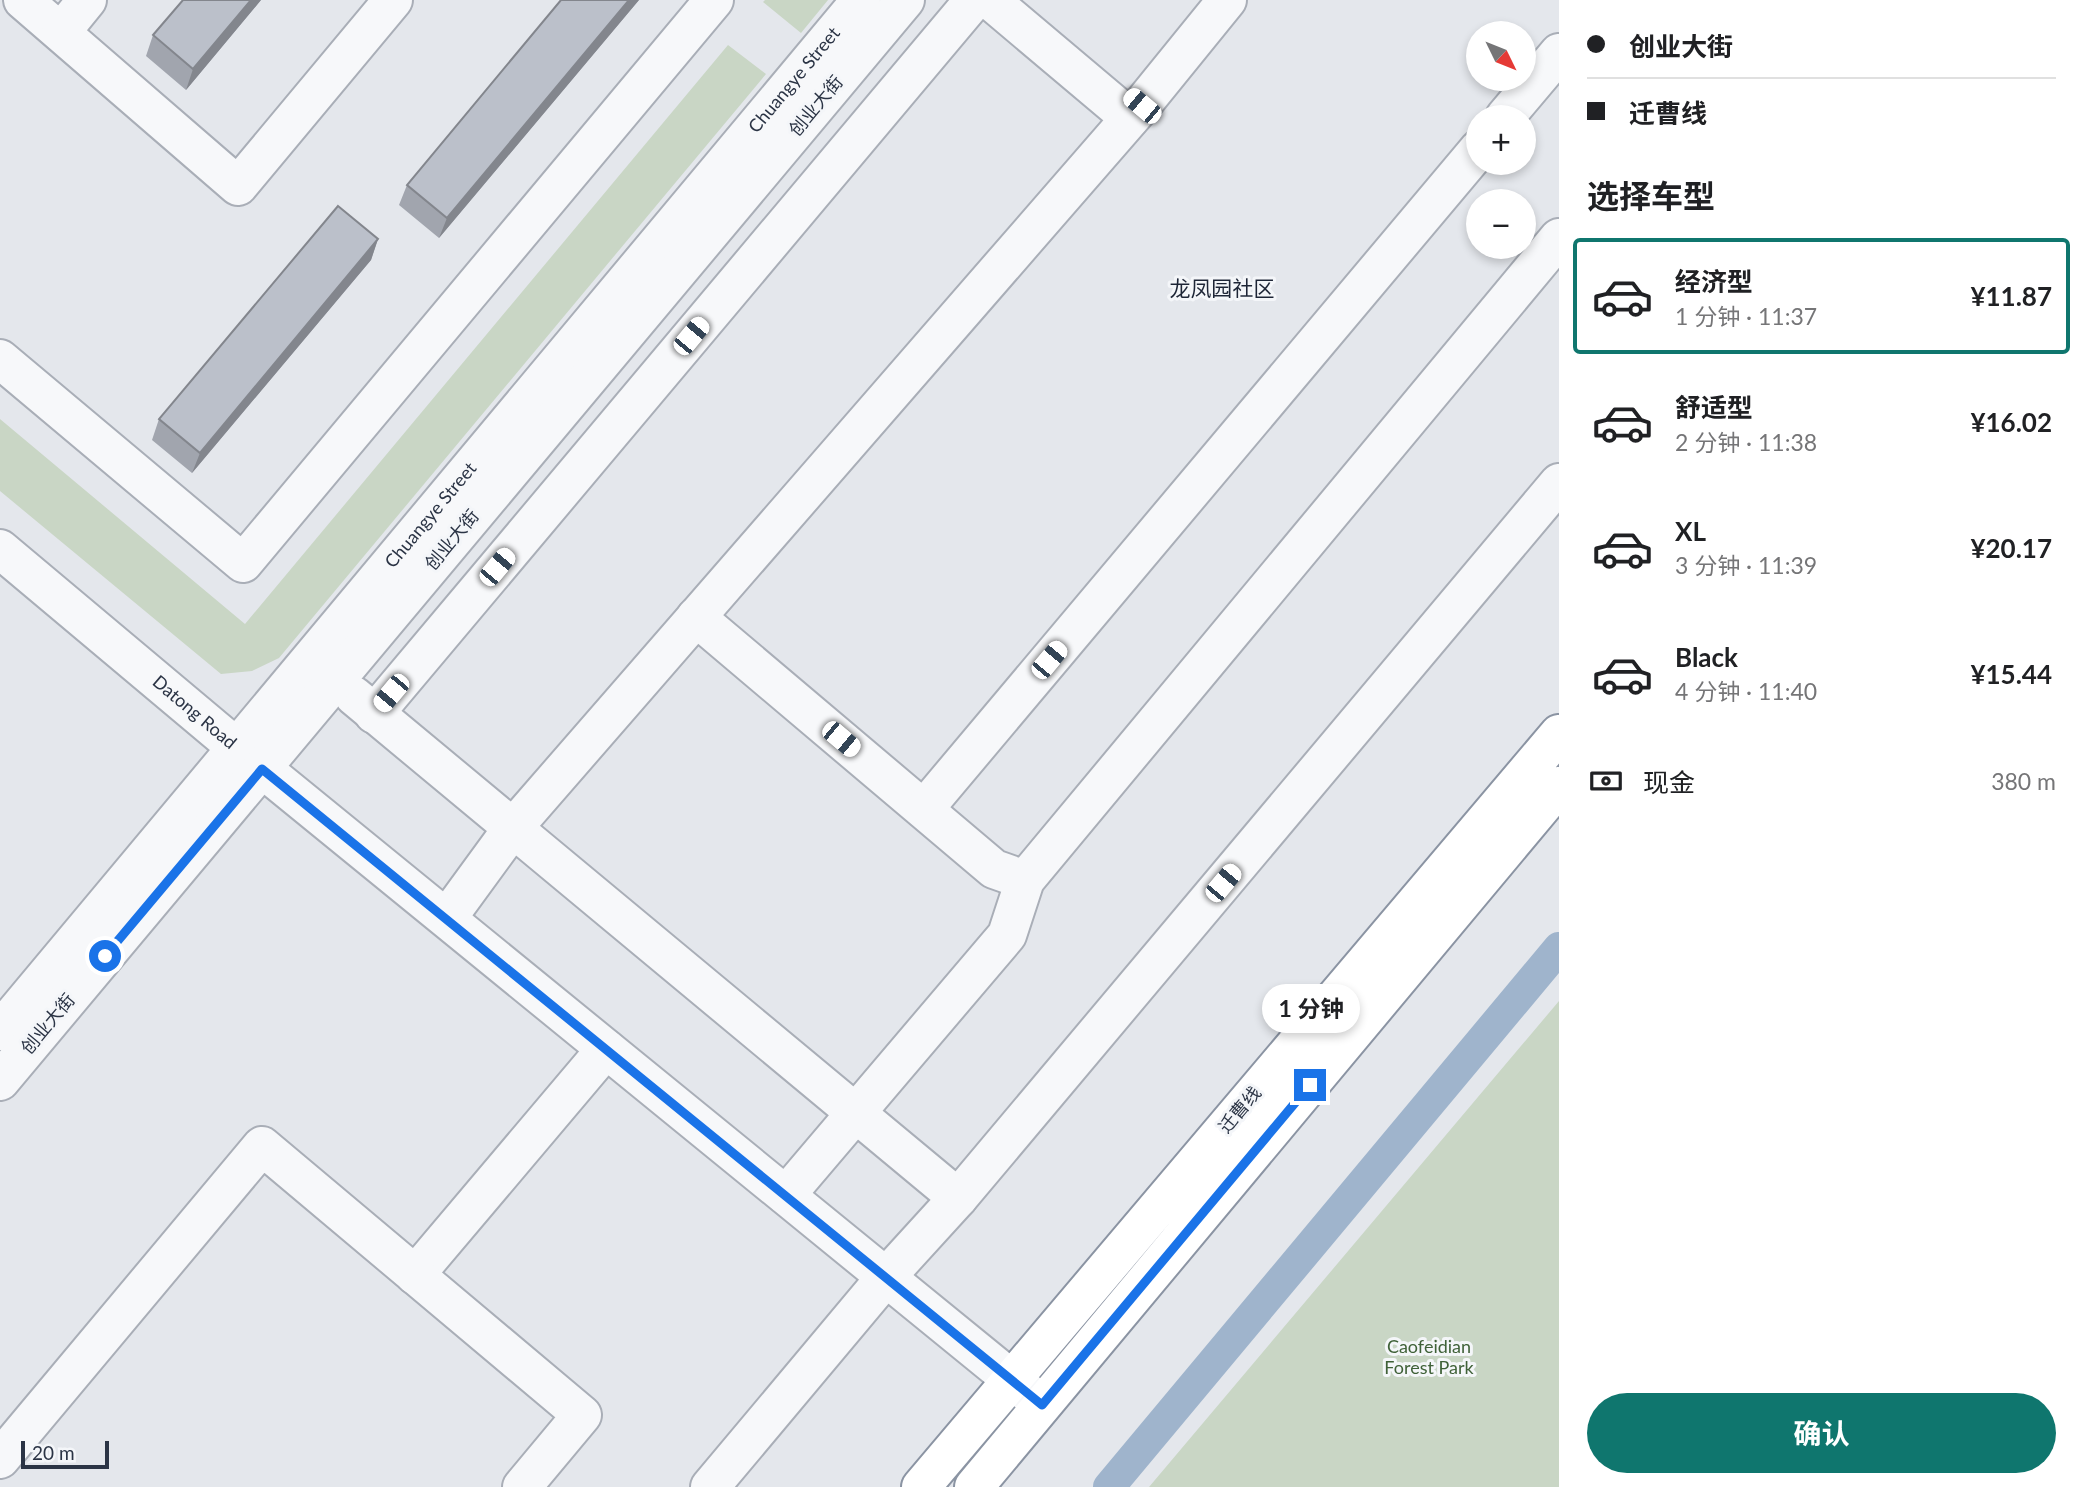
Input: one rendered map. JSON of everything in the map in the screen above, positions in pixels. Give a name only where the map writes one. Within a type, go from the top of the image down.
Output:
[{"type":"highway","name":"迁曹线","points":[[921,1487],[1559,734]]},
{"type":"highway","points":[[974,1487],[1559,786]]},
{"type":"street","points":[[23,0],[238,186],[393,0]]},
{"type":"street","points":[[61,32],[88,0]]},
{"type":"street","points":[[0,359],[243,563],[714,0]]},
{"type":"street","name":"Chuangye Street","points":[[0,1031],[250,758],[861,0]]},
{"type":"street","name":"创业大街","points":[[0,1081],[250,758],[335,679],[905,0]]},
{"type":"street","points":[[373,714],[974,0]]},
{"type":"street","points":[[990,0],[1136,112]]},
{"type":"street","points":[[1017,0],[1136,112]]},
{"type":"street","points":[[447,918],[512,829],[1136,112],[1227,0]]},
{"type":"street","points":[[1515,105],[1559,53]]},
{"type":"street","points":[[924,809],[1466,164]]},
{"type":"street","points":[[786,1195],[1007,935],[1025,880],[1559,238]]},
{"type":"street","points":[[709,1487],[886,1277],[958,1198],[1559,483]]},
{"type":"street","name":"Datong Road","points":[[0,549],[250,758],[1042,1405]]},
{"type":"street","points":[[696,617],[994,869],[1025,880]]},
{"type":"street","points":[[335,679],[373,714],[958,1198]]},
{"type":"street","points":[[408,1269],[600,1043]]},
{"type":"street","points":[[0,1459],[262,1146],[582,1415],[522,1487]]},
{"type":"green space","points":[[828,0],[801,33],[763,2]]},
{"type":"green space","points":[[728,45],[766,74],[279,658],[252,671],[221,674],[0,491],[0,419],[245,624]]},
{"type":"green space","name":"Caofeidian Forest Park","points":[[1559,1001],[1559,1487],[1149,1487]]},
{"type":"building","points":[[183,0],[251,0],[193,69],[153,35]]},
{"type":"building","points":[[561,0],[629,0],[447,218],[407,185]]},
{"type":"building","points":[[338,206],[378,239],[200,453],[159,419]]},
{"type":"waterway","points":[[1109,1487],[1559,948]]},
{"type":"district","name":"龙凤园社区","points":[[1222,289]]},
{"type":"route","points":[[105,956],[262,769],[1042,1405],[1310,1085]]}]
